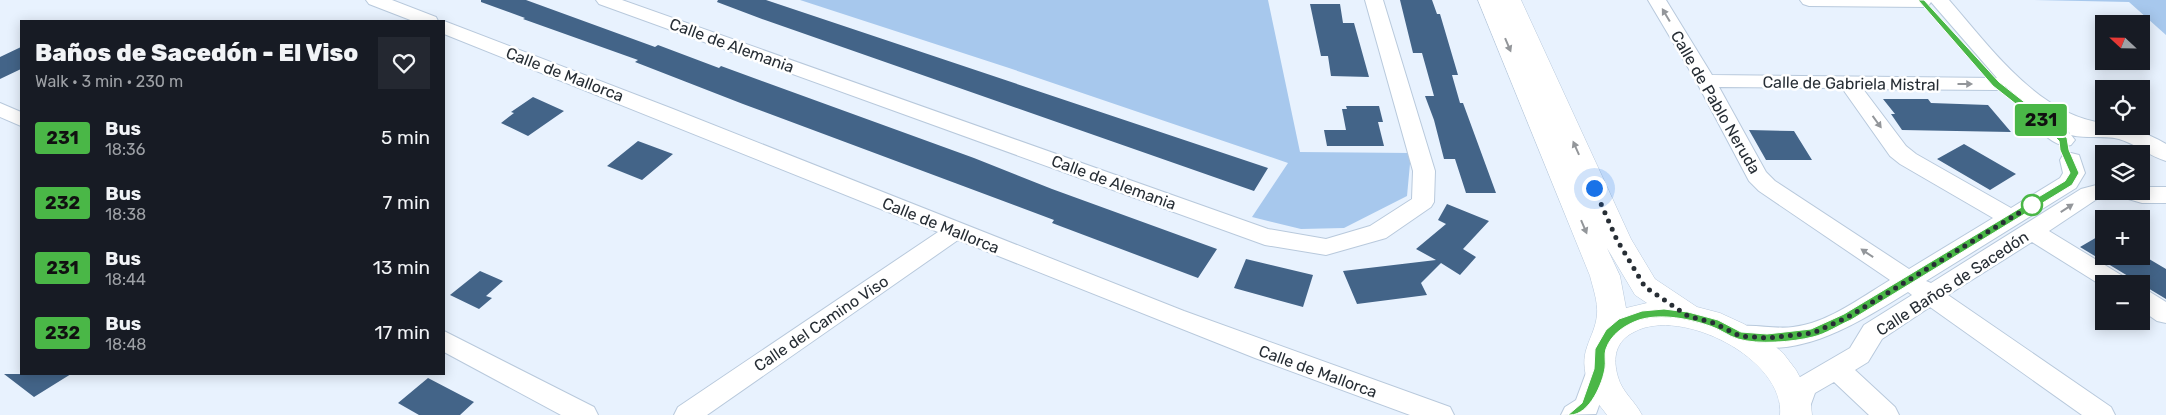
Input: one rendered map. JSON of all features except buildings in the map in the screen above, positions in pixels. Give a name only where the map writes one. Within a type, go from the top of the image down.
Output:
[{"type":"main road","points":[[1489,0],[1605,276],[1612,312],[1610,333]]},
{"type":"main road","points":[[1510,0],[1617,240],[1645,287],[1688,316]]},
{"type":"main road","points":[[1626,415],[1608,394],[1599,369],[1600,349],[1610,333],[1623,322],[1642,315],[1664,313],[1688,316],[1714,323],[1740,336],[1762,351],[1780,370],[1792,391],[1796,413]]},
{"type":"street","points":[[375,0],[426,20]]},
{"type":"street","name":"Calle de Alemania","points":[[605,0],[1266,237],[1326,247],[1378,232],[1423,202],[1424,172],[1374,0]]},
{"type":"street","name":"Calle de Pablo Neruda","points":[[1657,0],[1706,82],[1758,176],[1767,186],[1908,280],[2102,415]]},
{"type":"street","points":[[1809,0],[1928,0],[2012,81],[2047,110],[2070,122],[2161,144]]},
{"type":"street","points":[[1928,0],[1996,84],[2048,125],[2084,172],[2095,178]]},
{"type":"street","name":"Calle de Mallorca","points":[[445,27],[737,142],[954,231],[1321,373],[1441,415]]},
{"type":"street","name":"Calle de Gabriela Mistral","points":[[1706,82],[1996,84]]},
{"type":"street","points":[[1848,83],[1898,151],[1908,159],[2011,218]]},
{"type":"street","points":[[0,109],[20,119]]},
{"type":"street","points":[[2067,150],[2068,134],[2091,128]]},
{"type":"street","name":"Calle Baños de Sacedón","points":[[1740,336],[1767,338],[1813,333],[1848,317],[2068,183],[2074,173],[2067,150]]},
{"type":"street","name":"Calle Baños de Sacedón","points":[[1796,413],[1804,387],[1859,355],[1873,332],[2095,193]]},
{"type":"street","points":[[2150,194],[2163,196]]},
{"type":"street","name":"Calle del Camino Viso","points":[[687,415],[954,231]]},
{"type":"street","points":[[2032,231],[2103,275]]},
{"type":"street","points":[[2150,304],[2166,314]]},
{"type":"street","points":[[445,342],[585,415]]},
{"type":"street","points":[[1836,368],[1886,415]]},
{"type":"street","points":[[1574,415],[1587,406],[1599,369]]},
{"type":"shaded area","points":[[800,0],[1268,0],[1300,152],[1411,153],[1407,196],[1344,228],[1301,229],[1252,217],[1288,163],[1009,68]]},
{"type":"shaded area","points":[[2034,0],[2166,0],[2166,35],[2150,21],[2150,15],[2144,15],[2129,2]]},
{"type":"bus line","name":"231","points":[[1574,415],[1587,406],[1599,369],[1600,349],[1610,333],[1623,322],[1642,315],[1664,313],[1688,316],[1714,323],[1740,336],[1794,337],[1813,333],[1848,317],[2068,183],[2074,173],[2071,160],[2064,150],[2064,140],[1996,84],[1922,0]]},
{"type":"route","points":[[1594,188],[1617,240],[1645,287],[1688,316],[1714,323],[1740,336],[1767,338],[1794,337],[1813,333],[1848,317],[2032,205]]}]
